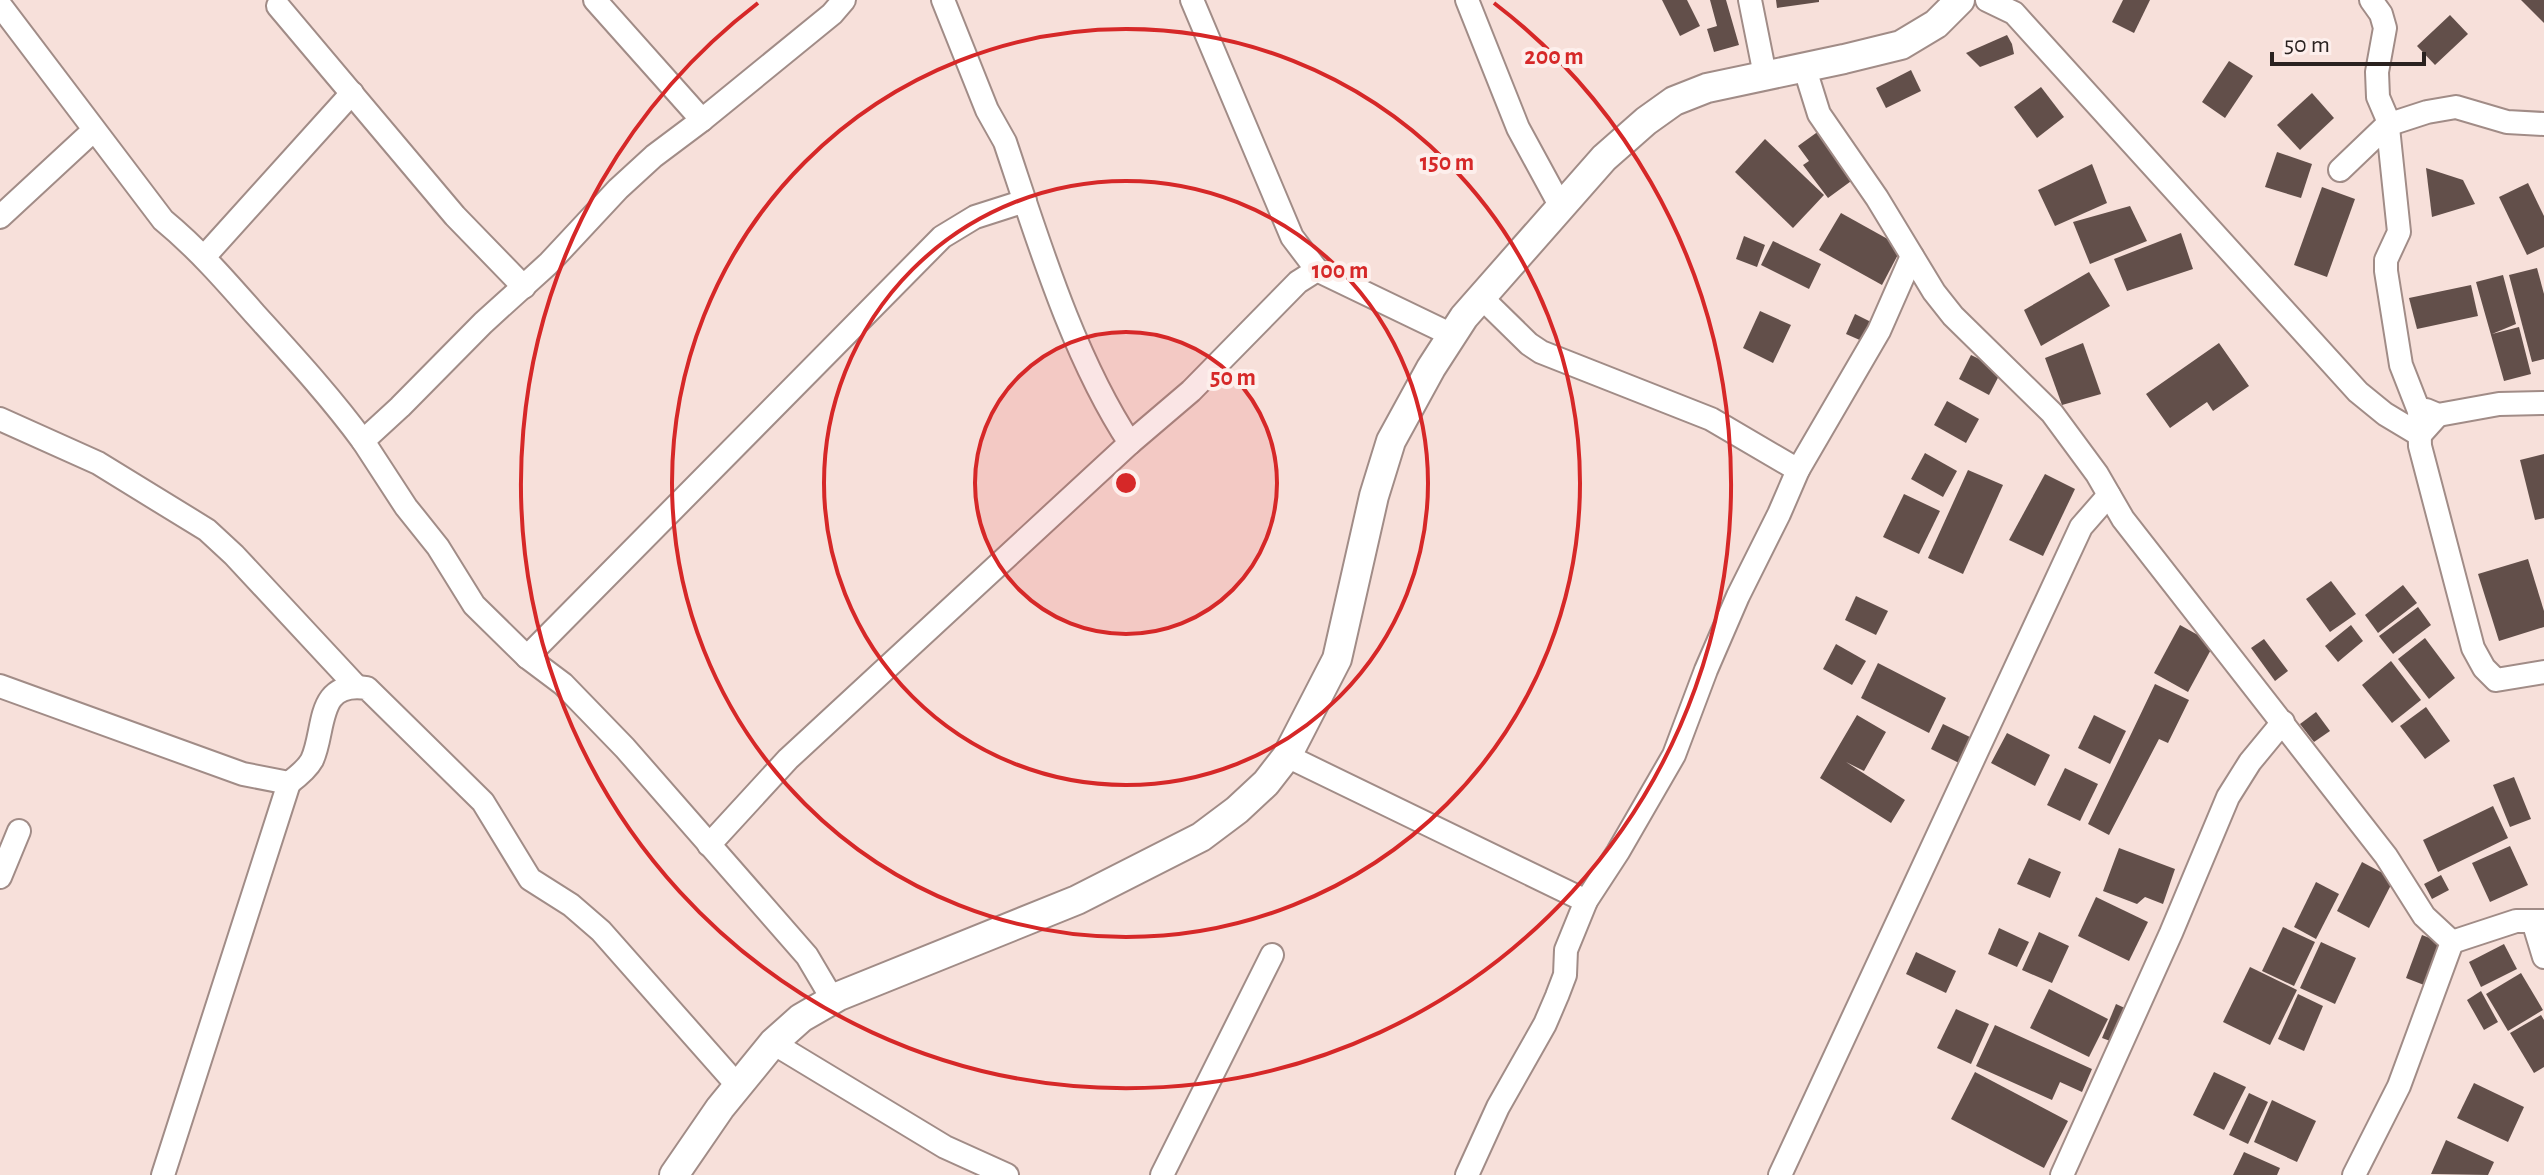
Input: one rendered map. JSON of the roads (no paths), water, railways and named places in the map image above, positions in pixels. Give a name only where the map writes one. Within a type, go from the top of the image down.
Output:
[{"type":"street","points":[[595,0],[702,120]]},
{"type":"street","points":[[363,441],[524,287],[618,189],[654,156],[832,14],[844,0]]},
{"type":"street","points":[[943,0],[987,110],[1005,142],[1079,346],[1098,388],[1130,443]]},
{"type":"street","points":[[1192,0],[1292,237],[1317,270],[1452,335]]},
{"type":"street","points":[[1467,0],[1518,128],[1561,207]]},
{"type":"street","points":[[1750,0],[1765,75]]},
{"type":"street","points":[[674,1175],[738,1086],[773,1043],[801,1018],[833,1000],[1077,900],[1201,837],[1266,783],[1287,756],[1337,659],[1374,496],[1391,441],[1452,335],[1481,297],[1604,158],[1674,101],[1707,88],[1901,45],[1936,24],[1960,0]]},
{"type":"street","points":[[1987,0],[2014,13],[2358,392],[2385,414],[2420,435]]},
{"type":"street","points":[[2371,0],[2381,14],[2385,28],[2377,72],[2378,97],[2387,118],[2399,232],[2386,260],[2386,271],[2401,365],[2428,411],[2420,435],[2420,446],[2473,648],[2484,668],[2496,680],[2544,672]]},
{"type":"street","points":[[279,2],[455,216],[524,287]]},
{"type":"street","points":[[0,5],[163,220],[204,257],[340,410],[406,507],[438,547],[474,605],[527,657],[563,684],[625,748],[807,956],[833,1000]]},
{"type":"street","points":[[1804,66],[1819,114],[1877,198],[1934,292],[1953,316],[2052,413],[2097,474],[2123,519],[2386,856],[2424,916],[2452,942]]},
{"type":"street","points":[[204,257],[352,93]]},
{"type":"street","points":[[2340,170],[2387,125],[2427,112],[2456,107],[2507,122],[2535,124],[2544,107]]},
{"type":"street","points":[[0,217],[94,130]]},
{"type":"street","points":[[527,657],[942,237],[975,217],[1025,201]]},
{"type":"street","points":[[1467,1175],[1498,1107],[1551,1010],[1565,975],[1566,950],[1586,901],[1674,755],[1738,596],[1798,470],[1879,331],[1912,256]]},
{"type":"street","points":[[709,845],[788,759],[1130,443],[1191,391],[1298,282],[1317,270]]},
{"type":"street","points":[[1481,297],[1541,352],[1711,419],[1798,470]]},
{"type":"street","points":[[2428,411],[2544,403]]},
{"type":"street","points":[[0,419],[98,463],[207,530],[356,686]]},
{"type":"street","points":[[1780,1175],[2081,527],[2109,495]]},
{"type":"street","points":[[0,686],[243,774],[289,783]]},
{"type":"street","points":[[163,1175],[289,783],[312,760],[324,709],[332,697],[356,686],[367,688],[377,695],[483,802],[530,879],[571,905],[601,931],[738,1086]]},
{"type":"street","points":[[2062,1175],[2166,947],[2228,797],[2250,762],[2283,722]]},
{"type":"street","points":[[1287,756],[1586,901]]},
{"type":"street","points":[[0,877],[19,831]]},
{"type":"street","points":[[2452,942],[2516,921],[2538,921],[2544,957]]},
{"type":"street","points":[[2354,1175],[2399,1086],[2452,942]]},
{"type":"street","points":[[1162,1175],[1272,955]]},
{"type":"street","points":[[773,1043],[945,1147],[997,1173]]}]
